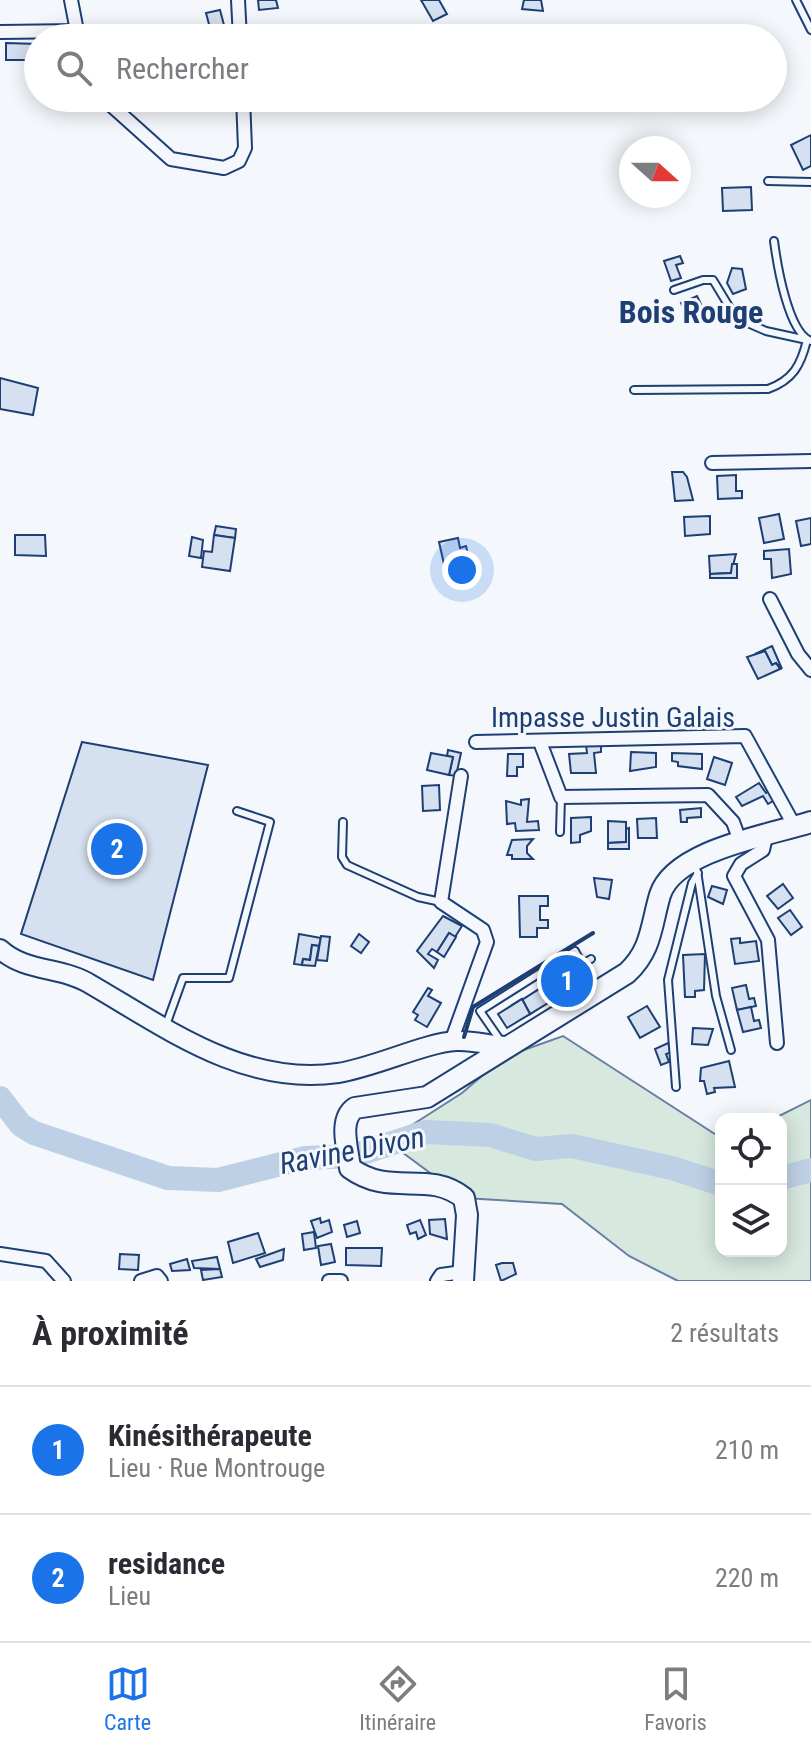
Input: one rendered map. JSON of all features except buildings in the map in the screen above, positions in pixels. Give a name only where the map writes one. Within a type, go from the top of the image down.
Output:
[{"type":"main road","points":[[463,1277],[467,1215],[464,1198],[447,1184],[380,1184],[350,1168],[345,1122],[348,1113],[355,1108],[427,1097],[638,963],[650,942],[663,886],[670,875],[741,844],[803,824]]},
{"type":"street","points":[[71,0],[76,24]]},
{"type":"street","points":[[238,0],[239,24]]},
{"type":"street","points":[[0,32],[24,33]]},
{"type":"street","points":[[119,112],[171,159],[224,168],[239,161],[245,148],[244,112]]},
{"type":"street","points":[[712,463],[811,461]]},
{"type":"street","points":[[770,599],[798,654],[811,670]]},
{"type":"street","name":"Impasse Justin Galais","points":[[476,742],[745,736],[803,824]]},
{"type":"street","points":[[540,742],[561,797],[708,795],[733,822],[741,844]]},
{"type":"street","points":[[451,1042],[487,942],[483,930],[441,902],[461,776]]},
{"type":"street","points":[[766,837],[763,850],[741,864],[734,876],[768,940],[777,1043]]},
{"type":"street","points":[[0,949],[29,965],[87,982],[165,1029],[236,1061],[296,1074],[335,1074],[379,1065],[451,1042],[505,1046]]},
{"type":"street","points":[[0,1254],[46,1261],[64,1281]]},
{"type":"street","points":[[437,1281],[441,1275],[463,1277]]},
{"type":"street","points":[[141,1281],[157,1276],[161,1281]]},
{"type":"street","points":[[329,1281],[341,1281]]},
{"type":"lane","points":[[796,0],[811,30]]},
{"type":"lane","points":[[768,181],[811,182]]},
{"type":"lane","points":[[774,241],[786,298],[798,329],[809,341]]},
{"type":"lane","points":[[674,290],[703,280],[713,280],[736,318],[766,331],[809,341]]},
{"type":"lane","points":[[634,390],[768,389],[782,384],[794,373],[801,364],[809,341]]},
{"type":"lane","points":[[560,832],[561,797]]},
{"type":"lane","points":[[165,1029],[183,978],[229,978],[270,822],[237,811]]},
{"type":"lane","points":[[343,822],[342,857],[347,865],[418,897],[441,902]]},
{"type":"lane","points":[[696,866],[716,996],[731,1050]]},
{"type":"lane","points":[[676,1087],[668,980],[696,866]]},
{"type":"lane","points":[[505,1046],[480,1011],[575,951],[582,964],[591,959]]},
{"type":"shaded area","points":[[563,1036],[715,1134],[715,1257],[787,1257],[785,1113],[811,1100],[811,1281],[678,1281],[629,1256],[562,1204],[464,1198],[387,1141],[462,1093],[504,1057]]},
{"type":"waterway","name":"Ravine Divon","points":[[0,1098],[21,1125],[34,1133],[168,1178],[218,1180],[305,1158],[353,1156],[426,1132],[490,1135],[536,1149],[572,1146],[672,1168],[715,1182]]},
{"type":"waterway","name":"Ravine Divon","points":[[787,1176],[811,1170]]},
{"type":"wall","points":[[464,1037],[473,1007],[593,933]]},
{"type":"place","name":"residance","points":[[117,849]]},
{"type":"place","name":"Kinésithérapeute","points":[[567,981]]},
{"type":"district","name":"Bois Rouge","points":[[691,312]]}]
